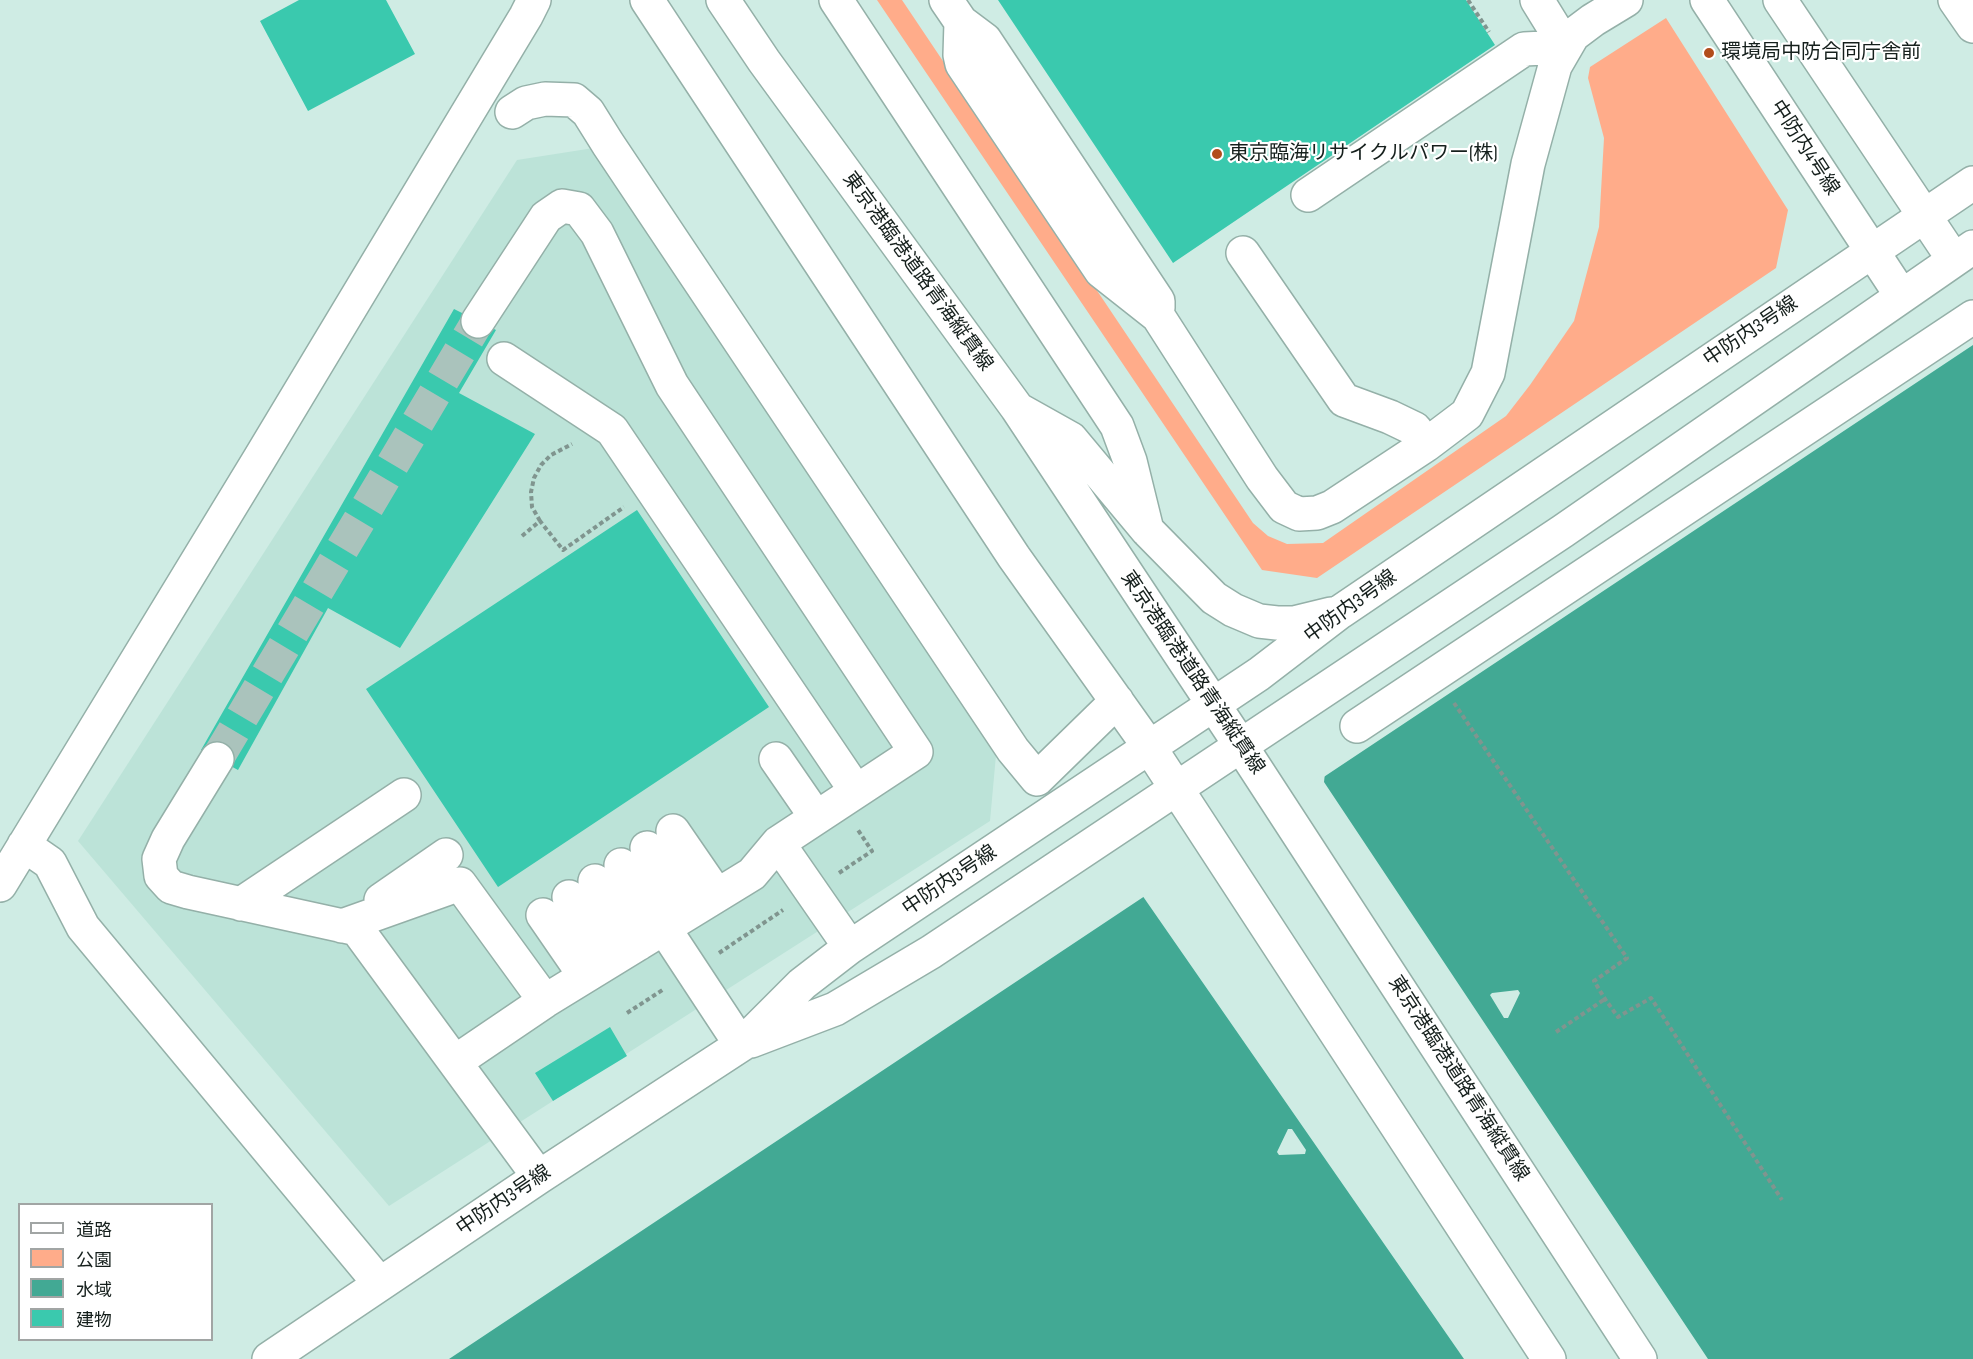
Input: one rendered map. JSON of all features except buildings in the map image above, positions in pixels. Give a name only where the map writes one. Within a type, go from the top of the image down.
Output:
[{"type":"street","points":[[0,885],[534,0]]},
{"type":"street","points":[[647,0],[1014,557],[1150,748],[1549,1359]]},
{"type":"street","name":"東京港臨港道路青海縦貫線","points":[[723,0],[764,61],[1017,408],[1241,746],[1641,1359]]},
{"type":"street","points":[[836,0],[1117,426],[1130,460],[1147,530]]},
{"type":"street","points":[[1538,0],[1566,47]]},
{"type":"street","points":[[954,11],[985,40],[1158,301],[1158,316],[1262,478],[1284,507],[1299,514],[1317,513],[1332,507],[1426,446],[1467,414],[1488,373],[1528,164],[1555,66],[1573,35],[1626,0]]},
{"type":"street","name":"中防内4号線","points":[[1707,0],[1901,295]]},
{"type":"street","points":[[1780,0],[1924,216],[1963,253]]},
{"type":"street","points":[[1955,0],[1973,26]]},
{"type":"street","points":[[1308,195],[1524,49],[1566,47]]},
{"type":"street","points":[[512,112],[525,103],[545,99],[574,100],[588,112],[1013,750],[1037,780],[1116,701]]},
{"type":"street","name":"中防内3号線","points":[[269,1359],[539,1177],[741,1045],[802,984],[850,947],[1150,748],[1296,648],[1340,612],[1973,183]]},
{"type":"street","points":[[455,1062],[545,1001],[752,874],[778,843],[916,752],[672,385],[597,233],[579,209],[562,206],[546,217],[478,321]]},
{"type":"street","points":[[1243,253],[1344,400],[1415,429],[1426,446]]},
{"type":"street","name":"中防内3号線","points":[[741,1045],[835,1009],[931,952],[1563,531],[1963,253]]},
{"type":"street","points":[[1357,726],[1973,317]]},
{"type":"street","points":[[504,359],[612,430],[855,791]]},
{"type":"street","points":[[1017,408],[1071,439],[1147,530],[1214,598],[1244,616],[1259,621],[1294,623],[1340,612]]},
{"type":"street","points":[[217,759],[168,838],[159,859],[161,876],[171,887],[357,929],[539,1177]]},
{"type":"street","points":[[776,759],[816,817]]},
{"type":"street","points":[[241,904],[404,795]]},
{"type":"street","points":[[778,843],[850,947]]},
{"type":"street","points":[[24,846],[50,863],[83,927],[380,1284]]},
{"type":"street","points":[[342,926],[446,855]]},
{"type":"street","points":[[608,873],[651,936],[741,1045]]},
{"type":"street","points":[[608,873],[651,936]]},
{"type":"street","points":[[608,873],[651,936]]},
{"type":"street","points":[[342,926],[460,884],[545,1001]]},
{"type":"path","points":[[1468,0],[1490,34]]},
{"type":"path","points":[[578,436],[571,445],[559,450],[546,460],[534,478],[531,492],[532,507],[540,521],[563,550],[628,505]]},
{"type":"path","points":[[522,536],[540,521]]},
{"type":"path","points":[[1452,699],[1627,958],[1594,981],[1605,999],[1618,1017],[1651,998],[1782,1200]]},
{"type":"path","points":[[837,874],[872,851],[857,828]]},
{"type":"path","points":[[716,955],[786,909]]},
{"type":"path","points":[[627,1013],[670,985]]},
{"type":"path","points":[[1556,1032],[1605,999]]},
{"type":"shaded area","points":[[600,147],[996,755],[990,821],[389,1206],[78,841],[517,160]]},
{"type":"green space","points":[[877,0],[902,0],[1253,523],[1268,536],[1287,544],[1323,543],[1506,416],[1530,385],[1574,321],[1599,227],[1604,138],[1588,78],[1590,67],[1666,18],[1788,210],[1776,268],[1317,578],[1262,570]]},
{"type":"water","points":[[1973,345],[1973,1359],[449,1359]],"holes":[[[1518,990],[1520,993],[1508,1018],[1504,1018],[1490,995]],[[1288,1129],[1292,1129],[1306,1150],[1305,1154],[1279,1155],[1277,1152]]]},
{"type":"pier","points":[[1325,773],[1324,782],[1708,1359],[1464,1359],[1142,895]]},
{"type":"tunnel","points":[[217,759],[478,321]]},
{"type":"place","name":"環境局中防合同庁舎前","points":[[1709,53]]},
{"type":"place","name":"東京臨海リサイクルパワー(株)","points":[[1217,154]]}]
